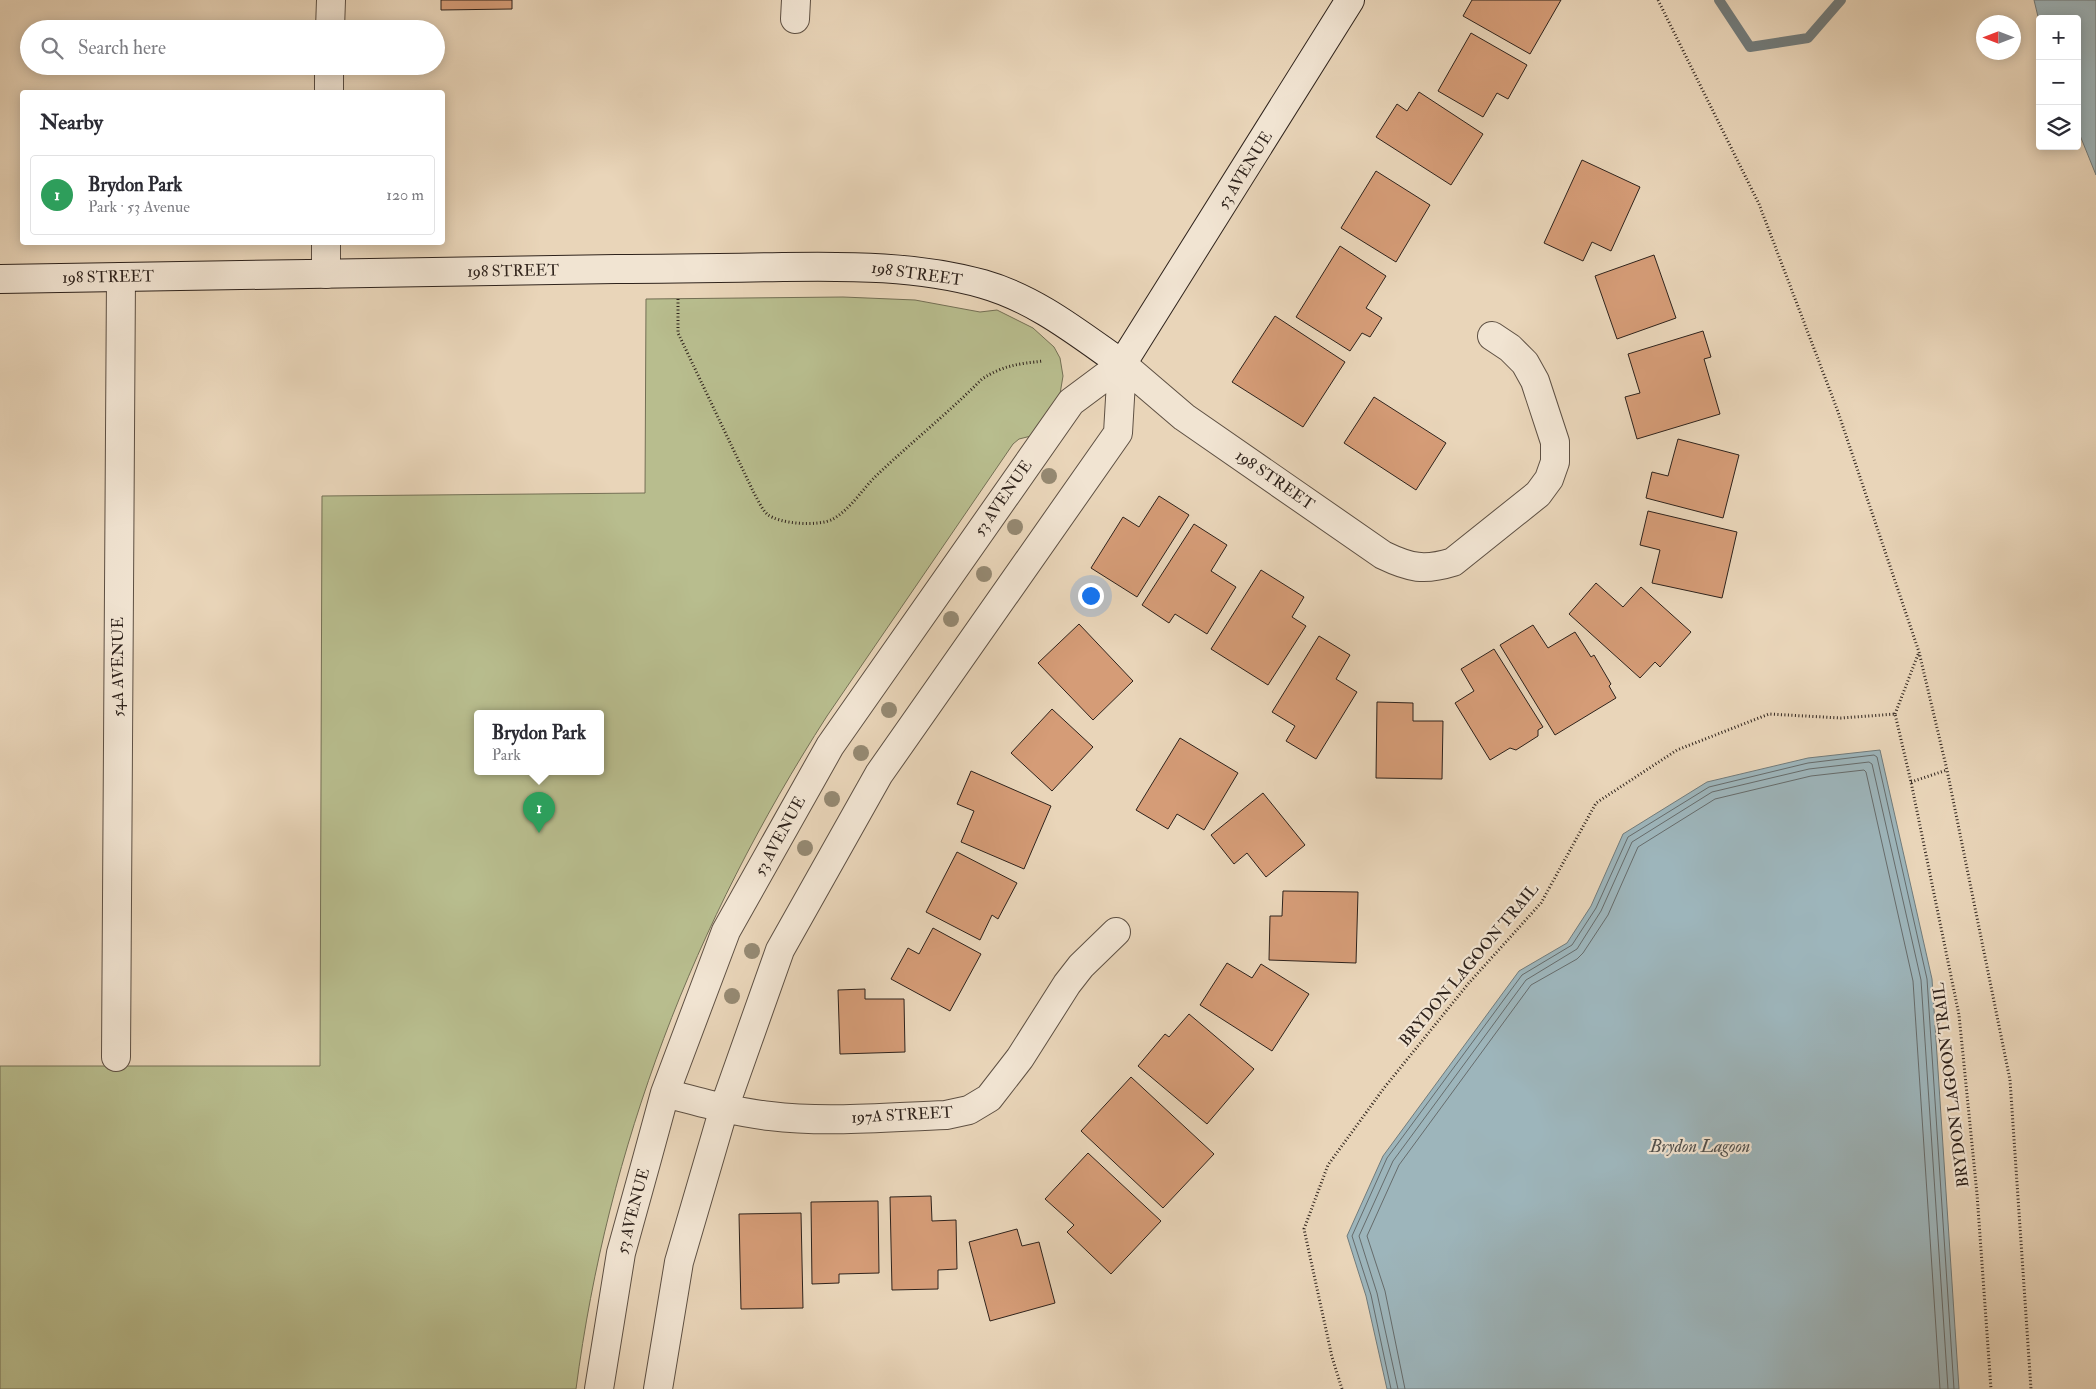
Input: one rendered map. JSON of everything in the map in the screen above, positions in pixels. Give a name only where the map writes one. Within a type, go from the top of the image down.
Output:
[{"type":"street","points":[[330,20],[331,0]]},
{"type":"street","name":"53 AVENUE","points":[[599,1389],[621,1253],[665,1093],[726,931],[830,746],[1071,402],[1122,364],[1350,0]]},
{"type":"street","points":[[329,75],[329,90]]},
{"type":"street","points":[[326,245],[326,274]]},
{"type":"street","name":"198 STREET","points":[[0,279],[852,266],[950,277],[984,284],[1016,296],[1059,320],[1122,364],[1184,417],[1383,555],[1404,565],[1419,568],[1436,567],[1453,562],[1538,494],[1549,480],[1555,462],[1555,442],[1535,381],[1524,363],[1510,348],[1492,336]]},
{"type":"street","name":"54A AVENUE","points":[[116,1057],[121,277]]},
{"type":"street","name":"53 AVENUE","points":[[658,1389],[679,1262],[724,1108],[780,950],[879,774],[1118,433],[1122,364]]},
{"type":"street","name":"197A STREET","points":[[665,1093],[724,1108],[800,1119],[946,1115],[969,1110],[989,1098],[1004,1081],[1067,984],[1081,966],[1116,932]]},
{"type":"path","points":[[1658,0],[1759,204],[1837,409],[1920,652],[1947,770],[2010,1080],[2031,1389]]},
{"type":"path","points":[[678,268],[678,333],[753,491],[766,513],[775,519],[810,524],[832,520],[877,475],[982,379],[998,369],[1014,364],[1044,362]]},
{"type":"path","points":[[1895,714],[1920,652]]},
{"type":"path","name":"BRYDON LAGOON TRAIL","points":[[1342,1389],[1332,1358],[1304,1229],[1328,1164],[1384,1088],[1468,984],[1540,903],[1596,802],[1677,750],[1769,714],[1841,718],[1895,714],[1912,782],[1959,1015],[1977,1194],[1991,1389]]},
{"type":"path","points":[[1912,782],[1947,770]]},
{"type":"green space","points":[[843,297],[915,300],[980,312],[997,310],[1033,328],[1054,347],[1060,358],[1063,376],[1060,394],[1031,436],[1019,439],[1013,444],[827,716],[779,794],[736,874],[698,956],[664,1039],[634,1123],[610,1210],[591,1299],[576,1389],[0,1389],[0,1066],[320,1066],[322,496],[645,493],[646,299]]},
{"type":"water","points":[[2034,0],[2096,0],[2096,175],[2081,138],[2081,15],[2038,15]]},
{"type":"water","name":"Brydon Lagoon","points":[[1880,750],[1932,979],[1959,1389],[1387,1389],[1366,1296],[1347,1236],[1383,1156],[1519,971],[1567,943],[1591,906],[1623,834],[1707,782],[1808,758]]},
{"type":"building","points":[[441,0],[512,0],[512,9],[441,10]]},
{"type":"building","points":[[1472,0],[1561,0],[1530,54],[1463,16]]},
{"type":"building","points":[[1471,33],[1527,65],[1508,99],[1497,93],[1483,117],[1438,91]]},
{"type":"building","points":[[1419,92],[1483,134],[1451,185],[1376,137],[1397,104],[1407,111]]},
{"type":"building","points":[[1582,160],[1640,187],[1611,251],[1592,242],[1583,261],[1544,243]]},
{"type":"building","points":[[1376,171],[1430,205],[1396,262],[1341,228]]},
{"type":"building","points":[[1340,246],[1386,276],[1366,308],[1382,318],[1370,337],[1362,333],[1350,351],[1296,317]]},
{"type":"building","points":[[1654,255],[1676,318],[1617,339],[1595,276]]},
{"type":"building","points":[[1275,316],[1345,362],[1303,427],[1232,382]]},
{"type":"building","points":[[1703,331],[1711,357],[1704,359],[1720,414],[1637,439],[1625,397],[1640,393],[1628,354]]},
{"type":"building","points":[[1374,397],[1446,443],[1416,490],[1344,443]]},
{"type":"building","points":[[1678,439],[1739,455],[1723,518],[1646,498],[1652,472],[1668,476]]},
{"type":"building","points":[[1159,496],[1189,515],[1137,597],[1091,568],[1123,517],[1139,527]]},
{"type":"building","points":[[1648,511],[1737,532],[1722,598],[1652,583],[1660,550],[1640,545]]},
{"type":"building","points":[[1194,524],[1227,545],[1211,571],[1236,587],[1207,634],[1175,614],[1169,623],[1142,605]]},
{"type":"building","points":[[1261,570],[1304,597],[1292,617],[1306,626],[1268,685],[1211,649]]},
{"type":"building","points":[[1596,583],[1623,607],[1641,587],[1691,632],[1660,667],[1655,662],[1640,678],[1569,614]]},
{"type":"building","points":[[1079,624],[1133,681],[1093,720],[1038,663]]},
{"type":"building","points":[[1533,625],[1548,648],[1575,632],[1591,657],[1594,655],[1611,684],[1609,686],[1616,698],[1555,735],[1500,645]]},
{"type":"building","points":[[1319,636],[1350,655],[1336,679],[1357,692],[1316,759],[1286,741],[1295,726],[1272,712]]},
{"type":"building","points":[[1494,649],[1543,727],[1538,730],[1538,736],[1516,750],[1510,748],[1490,760],[1455,703],[1474,691],[1461,669]]},
{"type":"building","points":[[1377,702],[1413,703],[1413,721],[1443,721],[1442,779],[1376,778]]},
{"type":"building","points":[[1052,709],[1093,747],[1052,791],[1011,753]]},
{"type":"building","points":[[1180,738],[1238,773],[1204,830],[1177,814],[1168,829],[1136,810]]},
{"type":"building","points":[[971,771],[1051,806],[1024,869],[961,842],[974,811],[957,804]]},
{"type":"building","points":[[1263,793],[1305,845],[1266,877],[1247,853],[1234,864],[1211,835]]},
{"type":"building","points":[[957,852],[1017,883],[998,919],[992,915],[980,940],[926,912]]},
{"type":"building","points":[[1283,891],[1358,892],[1356,963],[1269,960],[1270,916],[1282,916]]},
{"type":"building","points":[[933,928],[981,954],[950,1011],[891,979],[908,948],[919,954]]},
{"type":"building","points":[[1227,963],[1252,978],[1261,964],[1309,994],[1272,1051],[1200,1005]]},
{"type":"building","points":[[865,989],[865,999],[904,999],[905,1052],[840,1054],[838,990]]},
{"type":"building","points":[[1189,1014],[1254,1069],[1207,1124],[1138,1066],[1165,1034],[1169,1037]]},
{"type":"building","points":[[1131,1077],[1214,1154],[1163,1208],[1081,1131]]},
{"type":"building","points":[[1088,1153],[1161,1221],[1111,1274],[1067,1232],[1074,1225],[1045,1199]]},
{"type":"building","points":[[931,1196],[932,1221],[956,1220],[957,1269],[938,1270],[938,1289],[892,1290],[890,1197]]},
{"type":"building","points":[[878,1201],[879,1273],[839,1274],[839,1283],[812,1284],[811,1202]]},
{"type":"building","points":[[801,1213],[803,1308],[741,1309],[739,1214]]},
{"type":"building","points":[[1017,1229],[1022,1246],[1039,1242],[1055,1303],[990,1321],[969,1242]]},
{"type":"waterway","points":[[1719,0],[1750,47],[1808,38],[1841,0]]},
{"type":"place","name":"Brydon Park","points":[[539,833]]}]
